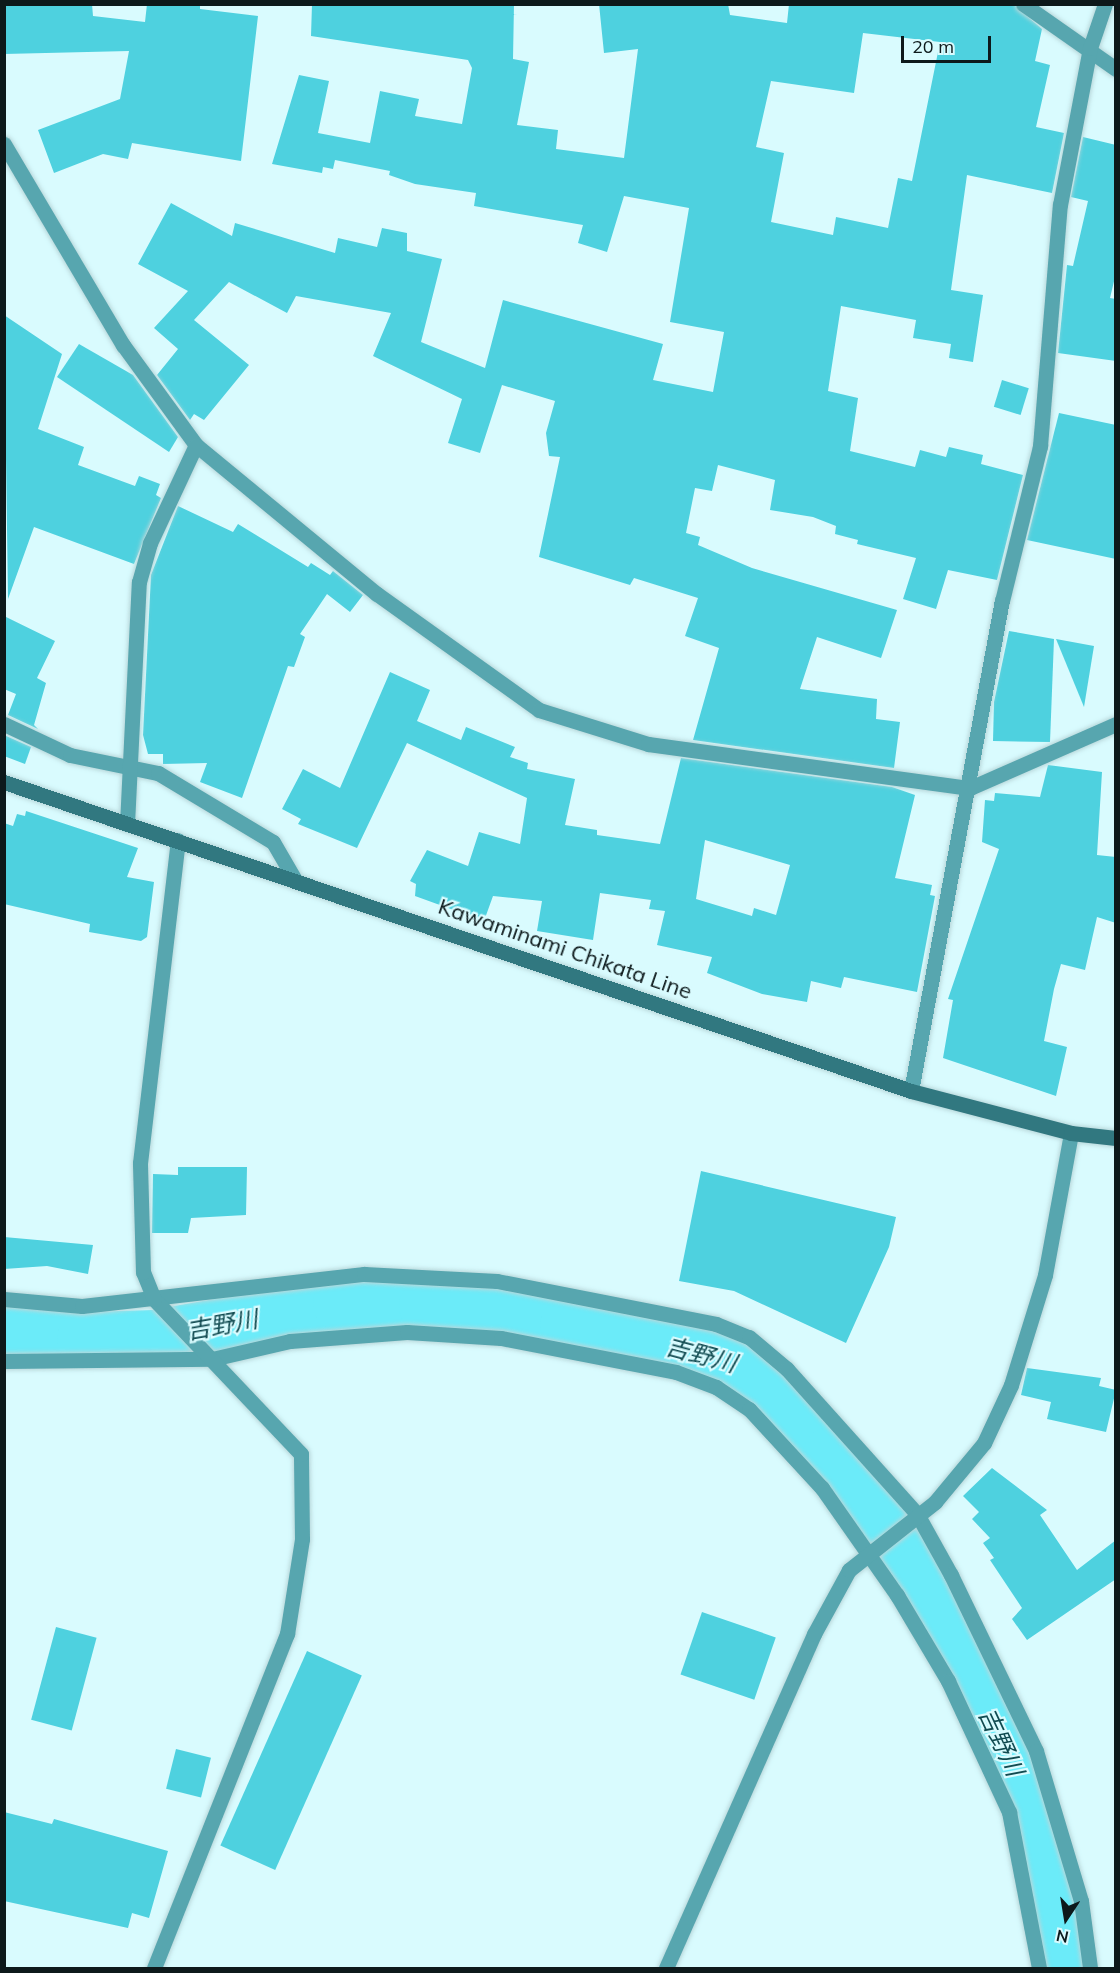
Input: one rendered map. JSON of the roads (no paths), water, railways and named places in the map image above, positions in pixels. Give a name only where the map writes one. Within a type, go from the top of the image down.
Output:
[{"type":"main road","name":"Kawaminami Chikata Line","points":[[4,782],[911,1091],[1071,1132],[1116,1138]]},
{"type":"street","points":[[1023,4],[1090,48],[1116,69]]},
{"type":"street","points":[[911,1091],[970,788],[1002,602],[1040,447],[1060,205],[1090,48],[1105,4]]},
{"type":"street","points":[[4,144],[123,345],[196,445],[377,594],[539,710],[648,744],[970,788],[1116,724]]},
{"type":"street","points":[[127,824],[134,766],[139,582],[150,543],[196,445]]},
{"type":"street","points":[[4,724],[70,755],[134,766],[158,773],[273,842],[295,880]]},
{"type":"street","points":[[154,1968],[287,1634],[302,1539],[301,1454],[154,1299],[143,1272],[140,1163],[178,840]]},
{"type":"street","points":[[666,1968],[814,1634],[849,1570],[870,1549],[954,1483],[984,1443],[1011,1385],[1045,1275],[1071,1132]]},
{"type":"street","points":[[4,1299],[82,1306],[364,1274],[497,1281],[716,1324],[749,1337],[787,1369],[913,1517],[1036,1751],[1081,1901],[1090,1968]]},
{"type":"street","points":[[4,1361],[212,1359],[290,1341],[407,1332],[501,1338],[676,1372],[716,1387],[749,1409],[822,1488],[870,1549],[948,1681],[1009,1812],[1040,1968]]},
{"type":"waterway","name":"吉野川","points":[[4,1330],[84,1339],[154,1337],[340,1304],[426,1306],[567,1325],[708,1353],[746,1367],[830,1454],[921,1573],[1034,1812],[1064,1968]]}]
